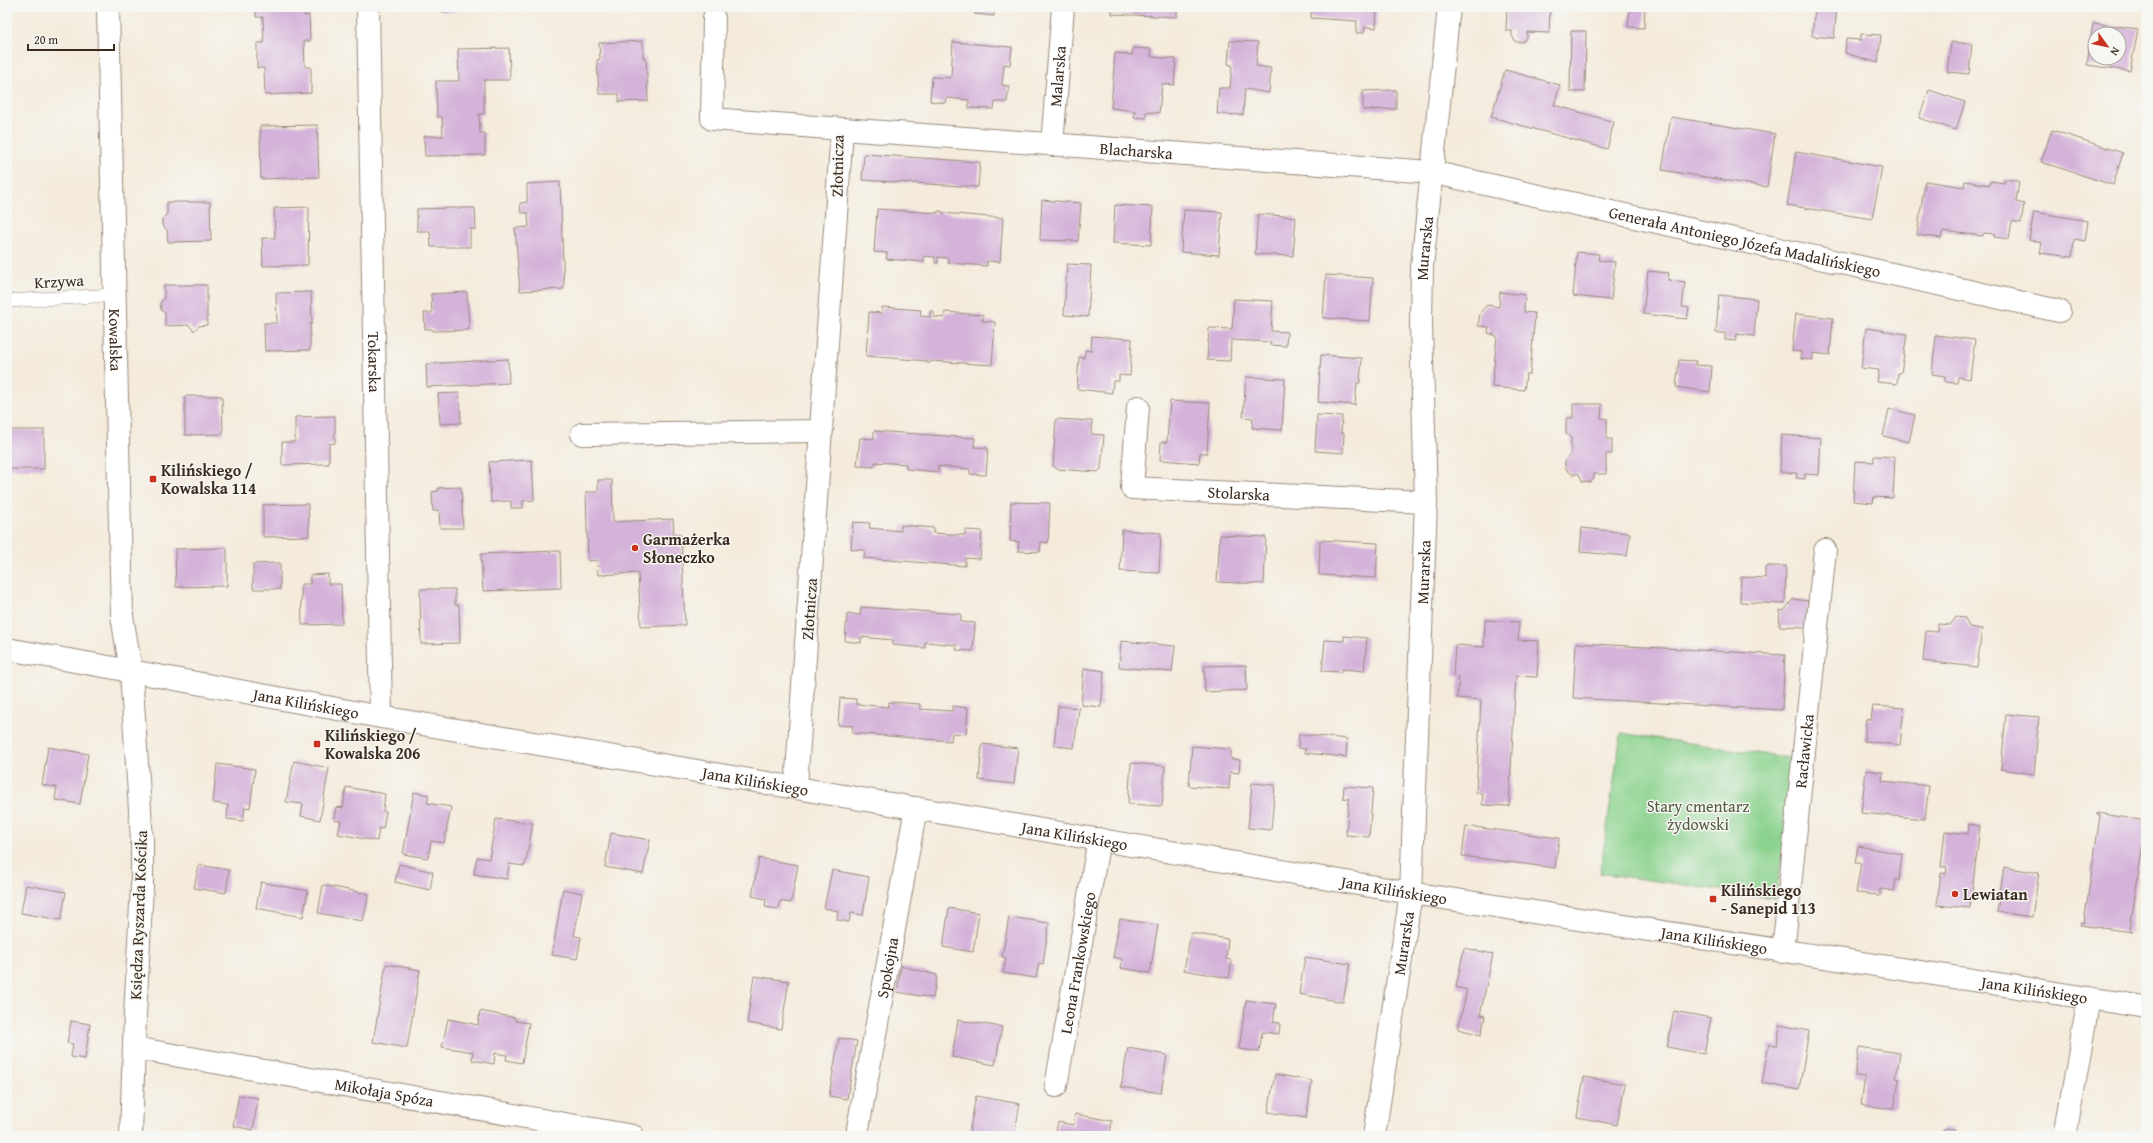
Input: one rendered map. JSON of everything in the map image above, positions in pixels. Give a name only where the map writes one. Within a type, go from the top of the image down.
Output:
[{"type":"street","name":"Kowalska","points":[[108,7],[122,616],[131,671]]},
{"type":"street","name":"Tokarska","points":[[368,7],[381,717]]},
{"type":"street","name":"Malarska","points":[[1052,144],[1064,7]]},
{"type":"street","name":"Murarska","points":[[1374,1136],[1411,892],[1426,502],[1421,324],[1422,267],[1449,7]]},
{"type":"street","name":"Złotnicza","points":[[714,18],[712,119],[842,129],[796,786]]},
{"type":"street","name":"Blacharska","points":[[842,129],[1431,172]]},
{"type":"street","name":"Generała Antoniego Józefa Madalińskiego","points":[[1431,172],[2059,310]]},
{"type":"street","name":"Stolarska","points":[[1138,407],[1132,488],[1426,502]]},
{"type":"street","points":[[582,434],[822,430]]},
{"type":"street","name":"Racławicka","points":[[1783,952],[1825,550]]},
{"type":"street","name":"Jana Kilińskiego","points":[[7,649],[381,717],[796,786],[916,808],[1411,892],[1783,952],[2146,1007]]},
{"type":"street","name":"Księdza Ryszarda Kościka","points":[[131,671],[142,841],[142,886],[131,1136]]},
{"type":"street","name":"Spokojna","points":[[858,1128],[916,808]]},
{"type":"street","name":"Leona Frankowskiego","points":[[1056,1086],[1099,839]]},
{"type":"street","points":[[2065,1136],[2088,998]]},
{"type":"street","name":"Mikołaja Spóza","points":[[134,1048],[633,1136]]},
{"type":"lane","name":"Krzywa","points":[[7,301],[114,296]]},
{"type":"green space","name":"Stary cmentarz żydowski","points":[[1621,733],[1797,759],[1776,898],[1600,873]]},
{"type":"building","points":[[256,7],[304,7],[304,16],[309,15],[310,41],[304,41],[305,67],[311,67],[311,93],[265,95],[264,68],[257,68],[257,43],[264,43],[263,17],[256,17]]},
{"type":"building","points":[[442,7],[457,7],[457,11],[442,12]]},
{"type":"building","points":[[975,7],[994,7],[994,16],[975,14]]},
{"type":"building","points":[[1112,7],[1177,7],[1177,17],[1112,14]]},
{"type":"building","points":[[1312,7],[1377,7],[1376,28],[1365,27],[1364,33],[1356,33],[1357,21],[1311,18]]},
{"type":"building","points":[[1507,7],[1550,7],[1549,33],[1527,32],[1527,37],[1523,42],[1516,42],[1512,36],[1512,31],[1506,31]]},
{"type":"building","points":[[1630,7],[1645,7],[1644,28],[1628,27]]},
{"type":"building","points":[[1815,7],[1837,7],[1834,38],[1812,36]]},
{"type":"building","points":[[1915,7],[1932,7],[1931,10]]},
{"type":"building","points":[[2093,23],[2116,26],[2093,26]]},
{"type":"building","points":[[2127,28],[2138,29],[2130,71],[2094,66],[2127,66]]},
{"type":"building","points":[[1571,31],[1586,31],[1585,92],[1570,92]]},
{"type":"building","points":[[1861,34],[1881,35],[1878,63],[1845,53],[1846,39],[1861,40]]},
{"type":"building","points":[[643,41],[643,58],[646,58],[648,101],[619,102],[619,94],[599,94],[597,60],[600,59],[599,43]]},
{"type":"building","points":[[1230,41],[1258,42],[1256,66],[1271,68],[1269,93],[1245,89],[1243,115],[1217,114],[1219,88],[1230,88],[1232,65],[1228,64]]},
{"type":"building","points":[[953,42],[1012,47],[1010,65],[1004,64],[1002,85],[1009,86],[1007,102],[995,102],[994,109],[969,108],[969,100],[946,98],[945,103],[930,101],[932,77],[951,78]]},
{"type":"building","points":[[1951,42],[1972,44],[1969,74],[1947,72]]},
{"type":"building","points":[[509,48],[510,80],[484,80],[484,114],[479,114],[480,133],[485,133],[485,155],[425,156],[424,136],[443,136],[442,117],[437,117],[436,81],[459,81],[458,49]]},
{"type":"building","points":[[1133,48],[1151,49],[1151,57],[1176,59],[1174,85],[1162,84],[1159,113],[1146,112],[1146,118],[1134,117],[1135,111],[1111,108],[1115,53],[1132,55]]},
{"type":"building","points":[[1505,70],[1560,85],[1554,105],[1614,122],[1607,149],[1491,117]]},
{"type":"building","points":[[1396,90],[1396,109],[1363,110],[1363,91]]},
{"type":"building","points":[[1929,90],[1965,102],[1956,130],[1919,118]]},
{"type":"building","points":[[1671,117],[1775,134],[1767,187],[1662,170]]},
{"type":"building","points":[[317,125],[319,177],[261,179],[260,126]]},
{"type":"building","points":[[2052,130],[2123,153],[2113,185],[2041,162]]},
{"type":"building","points":[[1796,152],[1882,167],[1872,219],[1787,205]]},
{"type":"building","points":[[864,154],[980,162],[978,187],[862,180]]},
{"type":"building","points":[[2004,179],[2019,181],[2016,202],[2024,204],[2021,223],[2012,221],[2009,239],[1994,237],[1995,234],[1984,233],[1983,236],[1943,231],[1941,238],[1917,235],[1925,181],[1964,187],[1965,181],[1990,185],[1991,181],[2004,183]]},
{"type":"building","points":[[560,182],[564,289],[520,291],[515,228],[529,227],[528,213],[521,213],[520,203],[527,202],[527,184]]},
{"type":"building","points":[[1042,200],[1081,203],[1078,241],[1040,240]]},
{"type":"building","points":[[167,202],[210,202],[211,241],[168,242],[167,230],[162,225],[162,219],[167,214]]},
{"type":"building","points":[[1115,205],[1153,207],[1151,245],[1113,243]]},
{"type":"building","points":[[309,207],[308,265],[263,266],[262,238],[275,238],[274,208]]},
{"type":"building","points":[[475,208],[476,229],[470,229],[470,247],[431,247],[430,231],[417,231],[417,209]]},
{"type":"building","points":[[877,209],[938,213],[938,211],[942,211],[942,213],[1003,218],[1000,262],[987,261],[987,266],[948,263],[948,258],[938,257],[938,263],[935,263],[935,257],[924,256],[924,262],[886,259],[887,253],[874,252]]},
{"type":"building","points":[[1184,210],[1222,212],[1219,255],[1181,252]]},
{"type":"building","points":[[2034,212],[2088,221],[2085,241],[2074,239],[2072,257],[2040,253],[2042,243],[2029,240]]},
{"type":"building","points":[[1258,214],[1296,217],[1293,256],[1255,254]]},
{"type":"building","points":[[1577,252],[1599,254],[1598,260],[1615,262],[1611,300],[1573,296]]},
{"type":"building","points":[[1067,264],[1091,265],[1088,317],[1064,315]]},
{"type":"building","points":[[1648,271],[1669,273],[1668,280],[1685,282],[1682,307],[1689,308],[1687,319],[1643,314]]},
{"type":"building","points":[[1326,275],[1373,278],[1370,321],[1323,318]]},
{"type":"building","points":[[164,285],[207,285],[207,325],[199,326],[194,331],[189,325],[165,326],[165,313],[161,310],[160,303],[164,299]]},
{"type":"building","points":[[311,292],[312,324],[310,324],[310,350],[265,351],[264,323],[277,323],[276,293]]},
{"type":"building","points":[[467,292],[469,330],[433,331],[432,329],[425,329],[424,313],[432,313],[431,294]]},
{"type":"building","points":[[1500,292],[1525,295],[1524,312],[1535,313],[1530,374],[1526,374],[1524,390],[1492,387],[1497,336],[1488,333],[1489,327],[1478,326],[1480,313],[1487,305],[1499,307]]},
{"type":"building","points":[[1719,295],[1757,299],[1754,336],[1737,334],[1736,341],[1725,340],[1725,333],[1716,333]]},
{"type":"building","points":[[1234,299],[1273,301],[1271,331],[1287,332],[1286,346],[1270,345],[1270,342],[1231,340],[1230,361],[1207,360],[1209,328],[1232,329]]},
{"type":"building","points":[[882,307],[921,310],[920,316],[930,317],[930,311],[934,311],[934,317],[944,318],[945,312],[983,315],[982,321],[995,322],[992,365],[931,361],[930,363],[927,363],[927,361],[866,356],[869,312],[882,313]]},
{"type":"building","points":[[1796,314],[1833,318],[1830,355],[1813,353],[1813,360],[1801,359],[1801,352],[1792,351]]},
{"type":"building","points":[[1866,328],[1907,334],[1901,373],[1898,373],[1897,384],[1877,382],[1879,370],[1861,368]]},
{"type":"building","points":[[1936,335],[1975,340],[1970,379],[1958,377],[1957,383],[1945,382],[1945,376],[1932,374]]},
{"type":"building","points":[[1092,336],[1132,339],[1130,376],[1119,375],[1119,381],[1113,381],[1112,393],[1077,389],[1079,357],[1084,358],[1085,350],[1091,351]]},
{"type":"building","points":[[1321,355],[1362,358],[1360,383],[1357,383],[1355,405],[1318,402]]},
{"type":"building","points":[[508,359],[509,383],[427,387],[426,364]]},
{"type":"building","points":[[1679,360],[1696,361],[1695,365],[1712,366],[1710,392],[1676,387]]},
{"type":"building","points":[[1246,377],[1285,379],[1282,430],[1252,428],[1253,418],[1243,417]]},
{"type":"building","points":[[459,393],[461,423],[440,424],[438,394]]},
{"type":"building","points":[[185,396],[222,396],[223,434],[185,435]]},
{"type":"building","points":[[1170,401],[1210,403],[1207,453],[1200,453],[1199,463],[1160,460],[1161,442],[1167,442]]},
{"type":"building","points":[[1573,404],[1602,404],[1601,418],[1607,419],[1607,439],[1612,439],[1612,454],[1606,454],[1606,474],[1594,474],[1594,479],[1590,482],[1582,481],[1579,474],[1572,474],[1565,466],[1565,461],[1571,453],[1571,438],[1566,434],[1566,418],[1573,418]]},
{"type":"building","points":[[1889,409],[1915,415],[1909,442],[1883,436]]},
{"type":"building","points":[[1317,415],[1342,416],[1341,433],[1344,433],[1343,453],[1315,451]]},
{"type":"building","points":[[335,416],[335,443],[329,444],[329,464],[282,465],[282,442],[295,442],[295,417]]},
{"type":"building","points":[[1056,419],[1092,421],[1091,434],[1104,435],[1101,469],[1098,472],[1057,469],[1053,466]]},
{"type":"building","points":[[7,430],[44,430],[44,469],[7,469]]},
{"type":"building","points":[[874,431],[975,438],[974,447],[988,448],[986,475],[970,474],[970,469],[938,466],[938,472],[906,469],[906,464],[875,462],[874,467],[857,466],[860,438],[874,439]]},
{"type":"building","points":[[1782,435],[1821,438],[1819,475],[1805,474],[1805,479],[1796,478],[1797,473],[1780,472]]},
{"type":"building","points":[[1874,456],[1895,457],[1893,498],[1874,497],[1873,503],[1853,501],[1855,461],[1874,462]]},
{"type":"building","points":[[532,460],[534,500],[523,501],[523,508],[511,508],[511,501],[491,502],[489,462]]},
{"type":"building","name":"Garmażerka Słoneczko","points":[[598,480],[612,480],[613,522],[673,519],[674,535],[681,535],[685,625],[641,627],[638,573],[598,575],[597,560],[588,561],[586,492],[598,492]]},
{"type":"building","points":[[461,487],[463,528],[440,528],[439,510],[433,511],[432,492],[438,491],[438,488]]},
{"type":"building","points":[[1011,502],[1050,503],[1048,543],[1041,542],[1040,552],[1018,551],[1019,542],[1010,541]]},
{"type":"building","points":[[308,504],[309,536],[263,537],[263,505]]},
{"type":"building","points":[[853,522],[870,523],[869,528],[901,531],[901,525],[934,528],[933,533],[965,535],[965,530],[982,531],[980,559],[965,558],[965,566],[864,558],[865,550],[851,549]]},
{"type":"building","points":[[1582,528],[1630,533],[1627,556],[1580,552]]},
{"type":"building","points":[[1122,530],[1161,533],[1159,573],[1120,571]]},
{"type":"building","points":[[1220,535],[1266,537],[1264,584],[1217,582]]},
{"type":"building","points":[[1320,540],[1378,543],[1376,578],[1319,575]]},
{"type":"building","points":[[227,548],[227,586],[176,587],[175,549]]},
{"type":"building","points":[[560,551],[561,588],[483,591],[481,554]]},
{"type":"building","points":[[280,563],[280,589],[253,589],[253,564]]},
{"type":"building","points":[[1768,566],[1786,566],[1785,604],[1740,602],[1741,577],[1765,578],[1765,568]]},
{"type":"building","points":[[328,574],[328,584],[341,584],[342,624],[302,625],[301,584],[310,584],[310,575]]},
{"type":"building","points":[[420,589],[455,589],[455,605],[459,605],[460,643],[421,644]]},
{"type":"building","points":[[1793,599],[1808,601],[1806,627],[1779,626],[1780,610],[1784,611]]},
{"type":"building","points":[[861,607],[961,614],[961,622],[975,623],[973,651],[956,650],[957,645],[925,642],[925,648],[892,645],[893,640],[861,637],[861,643],[845,641],[847,614],[860,615]]},
{"type":"building","points":[[1956,617],[1965,618],[1969,627],[1982,629],[1977,667],[1923,661],[1926,631],[1937,632],[1938,624],[1950,625]]},
{"type":"building","points":[[1485,620],[1519,622],[1518,640],[1539,641],[1537,677],[1516,676],[1509,806],[1482,805],[1483,793],[1476,793],[1481,700],[1457,698],[1459,677],[1453,676],[1455,645],[1484,647]]},
{"type":"building","points":[[1344,636],[1367,638],[1364,671],[1342,669],[1342,672],[1322,671],[1325,640],[1344,641]]},
{"type":"building","points":[[1121,641],[1175,646],[1172,672],[1119,667]]},
{"type":"building","points":[[1576,643],[1785,655],[1782,710],[1573,698]]},
{"type":"building","points":[[1246,665],[1247,690],[1205,692],[1204,666]]},
{"type":"building","points":[[1084,668],[1104,671],[1101,707],[1081,705]]},
{"type":"building","points":[[840,698],[856,699],[856,704],[888,707],[889,702],[920,704],[920,709],[952,711],[953,706],[968,708],[966,734],[952,733],[951,741],[852,733],[853,726],[838,725]]},
{"type":"building","points":[[1058,706],[1079,708],[1074,748],[1054,746]]},
{"type":"building","points":[[1873,706],[1904,708],[1900,745],[1864,741],[1866,719],[1871,720]]},
{"type":"building","points":[[2006,714],[2039,717],[2034,774],[2001,769]]},
{"type":"building","points":[[1299,734],[1347,739],[1346,757],[1305,753],[1306,749],[1298,748]]},
{"type":"building","points":[[982,744],[1018,748],[1014,784],[979,780]]},
{"type":"building","points":[[1192,746],[1231,749],[1231,759],[1240,760],[1239,773],[1230,772],[1229,789],[1189,786]]},
{"type":"building","points":[[48,747],[88,754],[80,804],[55,800],[57,787],[42,785]]},
{"type":"building","points":[[294,761],[329,768],[320,820],[301,816],[303,804],[286,802]]},
{"type":"building","points":[[1131,763],[1165,766],[1162,806],[1128,804]]},
{"type":"building","points":[[217,764],[255,769],[250,808],[245,807],[243,821],[227,819],[228,805],[213,803]]},
{"type":"building","points":[[1866,770],[1883,772],[1882,781],[1929,786],[1925,819],[1861,813]]},
{"type":"building","points":[[1252,783],[1275,785],[1271,830],[1248,828]]},
{"type":"building","points":[[1344,786],[1373,788],[1369,837],[1346,835],[1349,799],[1343,798]]},
{"type":"building","points":[[346,787],[385,794],[383,811],[386,812],[383,829],[379,828],[377,841],[338,834],[341,821],[334,820],[336,807],[343,808]]},
{"type":"building","points":[[414,792],[429,795],[427,803],[451,807],[444,843],[431,841],[428,858],[403,854]]},
{"type":"building","points":[[2097,813],[2146,821],[2130,930],[2132,930],[2132,932],[2080,925],[2081,922],[2084,923],[2100,816],[2097,815]]},
{"type":"building","points":[[496,819],[533,823],[525,866],[509,864],[507,879],[474,874],[477,857],[489,859]]},
{"type":"building","points":[[1969,824],[1980,826],[1970,908],[1937,905],[1941,873],[1946,874],[1947,867],[1941,867],[1945,831],[1968,834]]},
{"type":"building","points":[[1466,826],[1559,838],[1555,868],[1462,856]]},
{"type":"building","points":[[611,833],[650,840],[643,874],[605,867]]},
{"type":"building","points":[[1858,846],[1902,854],[1899,880],[1896,879],[1894,891],[1880,889],[1880,895],[1856,893],[1861,863],[1855,863]]},
{"type":"building","points":[[759,858],[798,865],[791,903],[780,901],[779,909],[765,907],[766,899],[752,896]]},
{"type":"building","points":[[399,864],[433,872],[430,890],[395,882]]},
{"type":"building","points":[[199,865],[229,870],[226,893],[194,888]]},
{"type":"building","points":[[2004,867],[2039,873],[2032,917],[1997,912]]},
{"type":"building","points":[[832,870],[869,877],[863,915],[851,913],[849,922],[837,920],[838,911],[824,908]]},
{"type":"building","points":[[261,882],[308,891],[303,917],[256,908]]},
{"type":"building","points":[[26,885],[66,892],[61,920],[21,913]]},
{"type":"building","points":[[323,885],[369,894],[363,921],[318,913]]},
{"type":"building","points":[[563,889],[582,893],[574,936],[581,937],[577,959],[552,955]]},
{"type":"building","points":[[949,908],[979,913],[973,952],[943,947]]},
{"type":"building","points":[[1009,917],[1049,923],[1043,964],[1039,963],[1036,978],[1003,973],[1006,958],[1002,957]]},
{"type":"building","points":[[1120,919],[1158,925],[1150,973],[1121,968],[1122,959],[1113,957]]},
{"type":"building","points":[[1191,933],[1228,939],[1226,959],[1232,960],[1229,978],[1184,970]]},
{"type":"building","points":[[1464,948],[1493,954],[1480,1015],[1485,1016],[1481,1035],[1458,1029],[1467,990],[1456,987]]},
{"type":"building","points":[[1305,957],[1350,964],[1343,1002],[1299,994]]},
{"type":"building","points":[[386,964],[420,970],[407,1048],[373,1042]]},
{"type":"building","points":[[901,966],[937,975],[933,998],[897,992]]},
{"type":"building","points":[[754,976],[789,981],[781,1029],[747,1023]]},
{"type":"building","points":[[1246,1000],[1276,1004],[1273,1022],[1280,1023],[1279,1034],[1262,1032],[1259,1052],[1239,1049]]},
{"type":"building","points":[[480,1011],[516,1018],[515,1021],[529,1023],[522,1063],[506,1060],[507,1055],[495,1053],[494,1064],[472,1060],[473,1052],[442,1047],[448,1019],[478,1025]]},
{"type":"building","points":[[1674,1011],[1711,1018],[1704,1054],[1667,1047]]},
{"type":"building","points":[[958,1020],[1002,1027],[995,1065],[952,1057]]},
{"type":"building","points":[[71,1021],[90,1024],[85,1059],[71,1057],[73,1044],[67,1043]]},
{"type":"building","points":[[1780,1025],[1809,1031],[1799,1090],[1762,1083],[1769,1044],[1777,1045]]},
{"type":"building","points":[[839,1038],[857,1041],[847,1099],[829,1096]]},
{"type":"building","points":[[1859,1047],[1900,1053],[1896,1078],[1899,1079],[1894,1109],[1861,1105],[1865,1077],[1855,1076]]},
{"type":"building","points":[[1128,1048],[1167,1055],[1161,1093],[1121,1087]]},
{"type":"building","points":[[1275,1074],[1312,1081],[1306,1118],[1268,1112]]},
{"type":"building","points":[[1584,1077],[1625,1084],[1617,1125],[1577,1117]]},
{"type":"building","points":[[239,1095],[258,1098],[253,1130],[233,1126]]},
{"type":"building","points":[[976,1096],[1020,1104],[1014,1136],[980,1136],[969,1134]]},
{"type":"building","points":[[1075,1114],[1112,1121],[1110,1133],[1123,1136],[1055,1136],[1058,1122],[1073,1125]]},
{"type":"building","points":[[1946,1128],[1954,1129],[1958,1136],[1939,1136],[1939,1133]]},
{"type":"building","points":[[1022,1132],[1042,1135],[1042,1136],[1021,1136]]},
{"type":"place","name":"Kilińskiego / Kowalska 114","points":[[153,479]]},
{"type":"place","name":"Garmażerka Słoneczko","points":[[635,548]]},
{"type":"place","name":"Kilińskiego / Kowalska 206","points":[[317,744]]},
{"type":"place","name":"Lewiatan","points":[[1955,894]]},
{"type":"place","name":"Kilińskiego - Sanepid 113","points":[[1713,899]]}]
